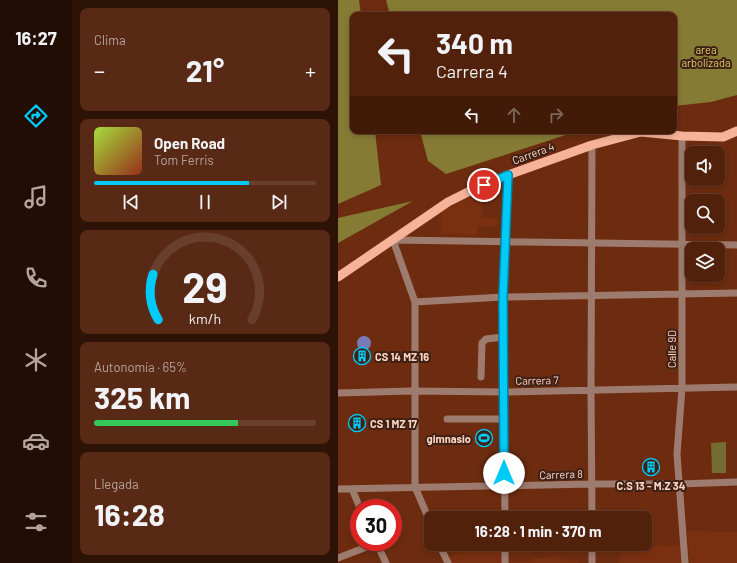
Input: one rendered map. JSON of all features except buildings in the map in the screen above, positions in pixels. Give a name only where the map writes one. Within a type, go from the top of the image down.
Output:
[{"type":"main road","name":"Carrera 4","points":[[662,134],[724,137],[737,131]]},
{"type":"main road","name":"Carrera 4","points":[[338,277],[448,202],[472,190],[508,175],[592,145],[633,134]]},
{"type":"street","name":"Calle 9D","points":[[682,136],[682,388],[677,454],[685,563]]},
{"type":"street","points":[[724,137],[737,137]]},
{"type":"street","points":[[592,145],[592,511]]},
{"type":"street","points":[[505,511],[503,297],[504,242],[508,175]]},
{"type":"street","points":[[425,511],[415,487],[415,302],[393,240],[737,245]]},
{"type":"street","points":[[415,302],[503,297],[592,297],[737,293]]},
{"type":"street","points":[[481,377],[482,343],[486,339],[503,337]]},
{"type":"street","name":"Carrera 7","points":[[338,393],[504,392],[737,387]]},
{"type":"street","points":[[447,419],[504,419]]},
{"type":"street","name":"Carrera 8","points":[[338,489],[737,482]]},
{"type":"street","points":[[352,489],[356,499]]},
{"type":"street","points":[[338,558],[355,551]]},
{"type":"street","points":[[381,551],[386,563]]},
{"type":"street","points":[[442,551],[448,563]]},
{"type":"street","points":[[505,551],[505,563]]},
{"type":"street","points":[[592,551],[592,563]]},
{"type":"shaded area","points":[[483,190],[482,218],[497,219],[497,226],[477,226],[477,235],[441,234],[442,211]]},
{"type":"shaded area","points":[[726,442],[726,473],[712,473],[711,443]]},
{"type":"shaded area","points":[[687,531],[737,532],[737,563],[690,563]]},
{"type":"shaded area","points":[[683,543],[685,563],[619,563],[620,551],[652,551],[652,546],[677,546]]},
{"type":"shaded area","points":[[462,551],[505,551],[505,562],[532,562],[533,558],[560,557],[561,560],[577,561],[578,563],[448,563],[445,558]]},
{"type":"green space","points":[[338,0],[359,0],[361,12],[350,12],[350,134],[375,134],[381,185],[338,204]]},
{"type":"green space","name":"area arbolizada","points":[[386,0],[737,0],[737,95],[711,102],[677,106],[677,12],[389,12]]},
{"type":"green space","points":[[421,134],[569,134],[446,174],[428,161]]},
{"type":"green space","points":[[413,201],[338,243],[338,218]]},
{"type":"water","points":[[364,336],[369,338],[371,343],[369,348],[364,350],[359,348],[357,343],[359,338]]},
{"type":"place","name":"CS 14 MZ 16","points":[[362,356]]},
{"type":"place","name":"CS 1 MZ 17","points":[[357,423]]},
{"type":"place","name":"gimnasio","points":[[484,438]]},
{"type":"place","name":"C.S 13 - M.Z 34","points":[[651,467]]},
{"type":"route","points":[[484,185],[508,175],[504,242],[503,297],[504,473]]}]
